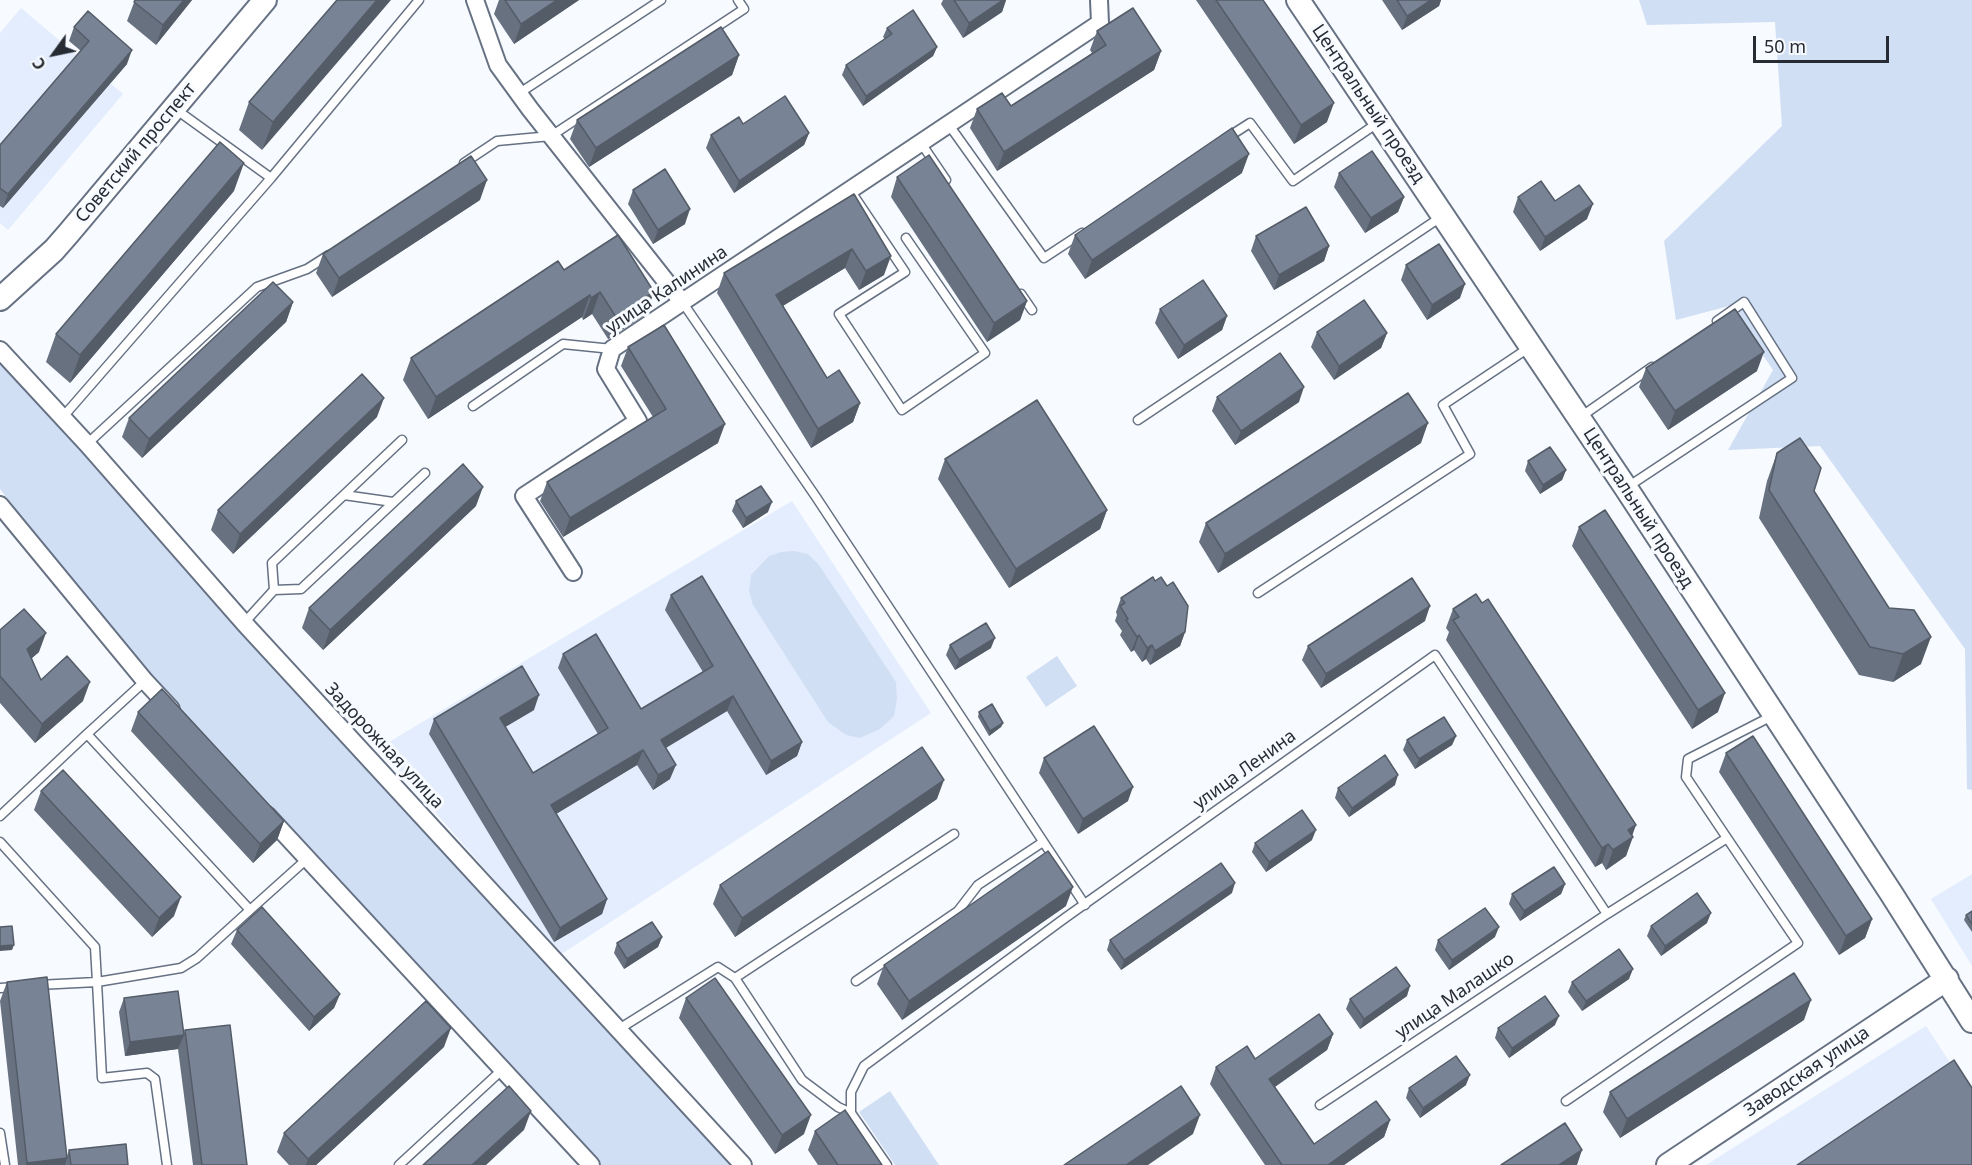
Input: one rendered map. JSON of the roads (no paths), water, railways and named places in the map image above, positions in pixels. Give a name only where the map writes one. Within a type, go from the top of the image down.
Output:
[{"type":"main road","name":"Советский проспект","points":[[0,299],[54,250],[265,0]]},
{"type":"main road","name":"Центральный проезд","points":[[1298,0],[1626,488],[1947,979],[1972,1022]]},
{"type":"main road","name":"Заводская улица","points":[[1668,1165],[1947,979]]},
{"type":"street","points":[[476,0],[498,65],[518,94],[683,303]]},
{"type":"street","name":"улица Калинина","points":[[573,572],[524,496],[638,421],[606,369],[612,349],[1100,23],[1099,0]]},
{"type":"street","name":"Задорожная улица","points":[[0,350],[87,444],[244,623],[743,1165]]},
{"type":"street","points":[[0,505],[145,681],[184,723]]},
{"type":"street","points":[[253,799],[591,1165]]},
{"type":"lane","points":[[62,418],[271,178],[419,0]]},
{"type":"lane","points":[[518,94],[661,0]]},
{"type":"lane","points":[[459,167],[496,141],[551,136],[744,9],[738,0]]},
{"type":"lane","points":[[174,107],[271,178]]},
{"type":"lane","points":[[1220,142],[1250,123],[1293,181],[1380,122]]},
{"type":"lane","points":[[948,125],[1044,258],[1093,226]]},
{"type":"lane","points":[[921,143],[954,192]]},
{"type":"lane","points":[[851,191],[905,272],[839,314],[902,410],[985,353],[906,238]]},
{"type":"lane","points":[[1138,420],[1444,216]]},
{"type":"lane","points":[[87,444],[257,287],[307,269],[336,250]]},
{"type":"lane","points":[[1019,291],[1032,310]]},
{"type":"lane","points":[[1626,488],[1792,378],[1744,302],[1706,329]]},
{"type":"lane","points":[[683,303],[816,497],[1085,905]]},
{"type":"lane","points":[[473,406],[563,344],[612,349]]},
{"type":"lane","points":[[1258,593],[1470,454],[1443,405],[1531,347]]},
{"type":"lane","points":[[1579,418],[1658,363]]},
{"type":"lane","points":[[244,623],[274,590],[272,563],[402,440]]},
{"type":"lane","points":[[274,590],[301,590],[424,473]]},
{"type":"lane","points":[[344,495],[393,502]]},
{"type":"lane","name":"улица Ленина","points":[[851,1113],[851,1092],[864,1066],[1435,655],[1607,914]]},
{"type":"lane","points":[[0,816],[145,681]]},
{"type":"lane","points":[[1566,1101],[1798,943],[1686,777],[1688,759],[1773,715]]},
{"type":"lane","points":[[87,734],[250,910]]},
{"type":"lane","points":[[735,978],[954,834]]},
{"type":"lane","name":"улица Малашко","points":[[1320,1105],[1607,914],[1727,838]]},
{"type":"lane","points":[[0,842],[95,947],[102,1078],[147,1073],[154,1079],[167,1165]]},
{"type":"lane","points":[[856,981],[958,911],[978,885],[1043,842]]},
{"type":"lane","points":[[32,986],[97,982],[181,968],[197,958],[308,858]]},
{"type":"lane","points":[[619,1029],[718,967],[735,978],[802,1080],[838,1107],[851,1113],[886,1165]]},
{"type":"lane","points":[[0,987],[22,986]]},
{"type":"lane","points":[[399,1165],[503,1069]]},
{"type":"lane","points":[[0,1132],[5,1165]]}]
